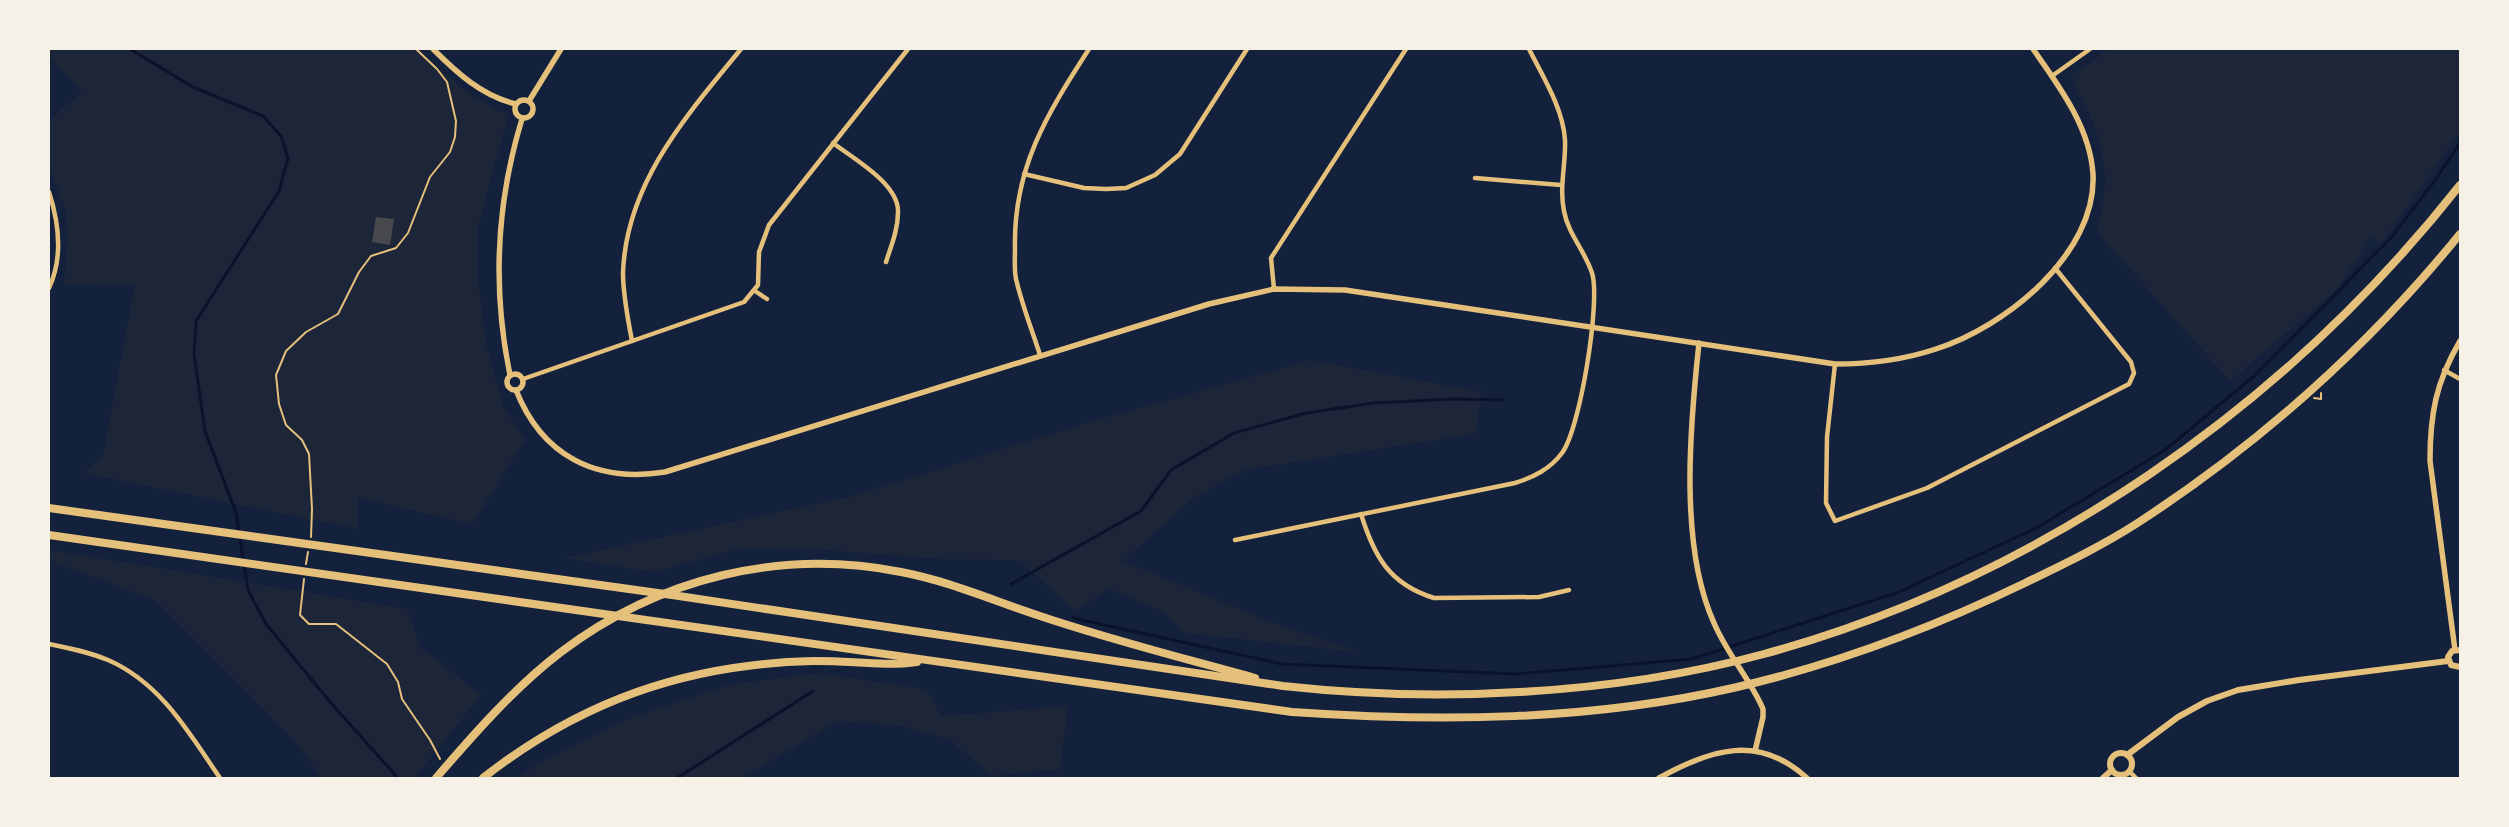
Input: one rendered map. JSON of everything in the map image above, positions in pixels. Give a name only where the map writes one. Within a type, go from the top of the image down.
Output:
[{"type":"highway","points":[[49,508],[328,546],[1283,686],[1368,694],[1456,694],[1553,689],[1621,681],[1702,668],[1760,655],[1827,634],[1910,603],[2009,557],[2056,531],[2162,466],[2216,427],[2282,373],[2341,320],[2397,260],[2460,185]]},
{"type":"highway","points":[[49,535],[1292,712],[1411,718],[1504,717],[1606,708],[1720,690],[1782,676],[1863,650],[1965,612],[2078,557],[2135,524],[2234,454],[2322,381],[2386,319],[2460,234]]},
{"type":"highway","points":[[436,778],[529,680],[560,653],[597,626],[651,598],[688,584],[748,569],[796,564],[842,564],[901,572],[935,580],[1109,638],[1283,686]]},
{"type":"highway","points":[[483,778],[544,735],[584,713],[634,692],[689,675],[739,666],[802,662],[846,661],[894,665],[927,661]]},
{"type":"main road","points":[[2448,661],[2449,654],[2457,650]]},
{"type":"main road","points":[[2448,661],[2454,667],[2460,666]]},
{"type":"main road","points":[[2127,756],[2178,717],[2207,701],[2238,690],[2299,680],[2448,661]]},
{"type":"main road","points":[[2120,754],[2127,756],[2132,762],[2129,771],[2120,775],[2112,770],[2110,764],[2113,757],[2120,754]]},
{"type":"main road","points":[[2103,778],[2112,770]]},
{"type":"street","points":[[433,49],[468,81],[486,93],[500,100],[516,104],[523,100],[529,101]]},
{"type":"street","points":[[529,101],[561,49]]},
{"type":"street","points":[[632,341],[625,302],[623,274],[626,249],[638,198],[651,170],[680,124],[741,49]]},
{"type":"street","points":[[523,379],[739,305],[755,291],[759,279],[759,252],[766,232],[833,143],[908,49]]},
{"type":"street","points":[[1040,355],[1016,278],[1014,222],[1024,174],[1036,137],[1089,49]]},
{"type":"street","points":[[1024,174],[1084,188],[1106,189],[1126,188],[1155,175],[1180,154],[1247,49]]},
{"type":"street","points":[[1274,289],[1271,258],[1406,49]]},
{"type":"street","points":[[1235,540],[1516,483],[1532,477],[1549,467],[1563,452],[1572,437],[1592,327],[1594,299],[1592,273],[1567,224],[1562,202],[1561,185],[1565,147],[1562,120],[1529,49]]},
{"type":"street","points":[[516,390],[532,422],[550,442],[564,453],[592,468],[617,474],[646,475],[664,472],[1209,304],[1274,289],[1345,290],[1835,364],[1896,359],[1951,344],[1980,330],[2010,310],[2033,291],[2055,268],[2073,244],[2084,223],[2090,204],[2093,174],[2083,133],[2069,103],[2033,49]]},
{"type":"street","points":[[2052,76],[2090,49]]},
{"type":"street","points":[[522,119],[528,118],[533,111],[529,101]]},
{"type":"street","points":[[516,104],[515,113],[522,119]]},
{"type":"street","points":[[522,119],[506,179],[498,250],[500,313],[510,375],[507,379],[507,385],[511,389],[516,390],[522,387],[523,379]]},
{"type":"street","points":[[833,143],[885,184],[895,196],[897,219],[886,262]]},
{"type":"street","points":[[1475,178],[1561,185]]},
{"type":"street","points":[[49,192],[55,212],[59,242],[57,263],[49,288]]},
{"type":"street","points":[[1835,364],[1827,437],[1826,503],[1835,521],[1927,488],[2129,384],[2134,373],[2131,362],[2055,268]]},
{"type":"street","points":[[755,291],[767,299]]},
{"type":"street","points":[[2457,650],[2430,461],[2431,417],[2436,392],[2444,370],[2460,341]]},
{"type":"street","points":[[1699,343],[1691,437],[1692,509],[1696,554],[1706,603],[1726,646],[1757,697],[1763,717],[1755,751]]},
{"type":"street","points":[[2444,370],[2460,379]]},
{"type":"street","points":[[510,375],[516,374],[523,379]]},
{"type":"street","points":[[1361,514],[1369,540],[1379,558],[1392,574],[1418,593],[1434,598],[1540,597],[1569,590]]},
{"type":"street","points":[[49,644],[109,660],[154,690],[172,708],[220,778]]},
{"type":"street","points":[[1659,778],[1727,750],[1755,751],[1778,758],[1807,778]]},
{"type":"street","points":[[2129,771],[2136,778]]},
{"type":"path","points":[[310,538],[312,509],[309,454],[302,440],[286,425],[278,404],[276,375],[286,350],[306,332],[338,314],[359,272],[371,256],[396,248],[408,233],[430,177],[450,152],[455,137],[456,121],[447,82],[437,69],[416,49]]},
{"type":"path","points":[[309,546],[300,615],[309,624],[336,624],[387,664],[398,682],[402,699],[430,740],[440,761]]},
{"type":"shaded area","points":[[49,49],[416,49],[466,91],[508,116],[478,227],[478,276],[485,340],[503,406],[525,440],[472,524],[358,498],[358,529],[83,473],[103,455],[135,285],[64,284],[68,238],[65,209],[49,168],[49,121],[82,91],[49,57]]},
{"type":"shaded area","points":[[2106,49],[2460,49],[2460,132],[2381,244],[2372,237],[2336,290],[2230,381],[2096,231],[2104,200],[2105,185],[2102,155],[2094,126],[2071,76],[2092,62]]},
{"type":"shaded area","points":[[1311,360],[1482,392],[1475,434],[1245,470],[1193,498],[1123,561],[1279,625],[1358,652],[1184,633],[1164,612],[1109,589],[1075,611],[1019,560],[940,559],[812,549],[742,548],[653,572],[565,558],[853,496],[1086,423]]},
{"type":"shaded area","points":[[49,550],[408,609],[420,647],[481,695],[414,778],[322,778],[295,741],[156,601],[49,560]]},
{"type":"shaded area","points":[[819,673],[926,689],[941,716],[1068,706],[1060,769],[992,776],[950,740],[903,726],[838,721],[742,778],[518,778],[536,764],[632,717],[728,685]]},
{"type":"building","points":[[376,217],[394,219],[390,245],[372,242]]},
{"type":"waterway","points":[[130,49],[193,87],[263,116],[281,136],[288,158],[279,191],[196,321],[194,354],[205,431],[236,513],[248,590],[266,624],[330,702],[398,778]]},
{"type":"waterway","points":[[1073,618],[1282,664],[1515,674],[1692,659],[1899,592],[2038,527],[2165,450],[2254,376],[2390,239],[2433,183],[2460,143]]},
{"type":"waterway","points":[[1011,584],[1141,511],[1171,470],[1234,433],[1306,413],[1374,403],[1453,399],[1503,400]]},
{"type":"waterway","points":[[677,778],[813,691]]}]
